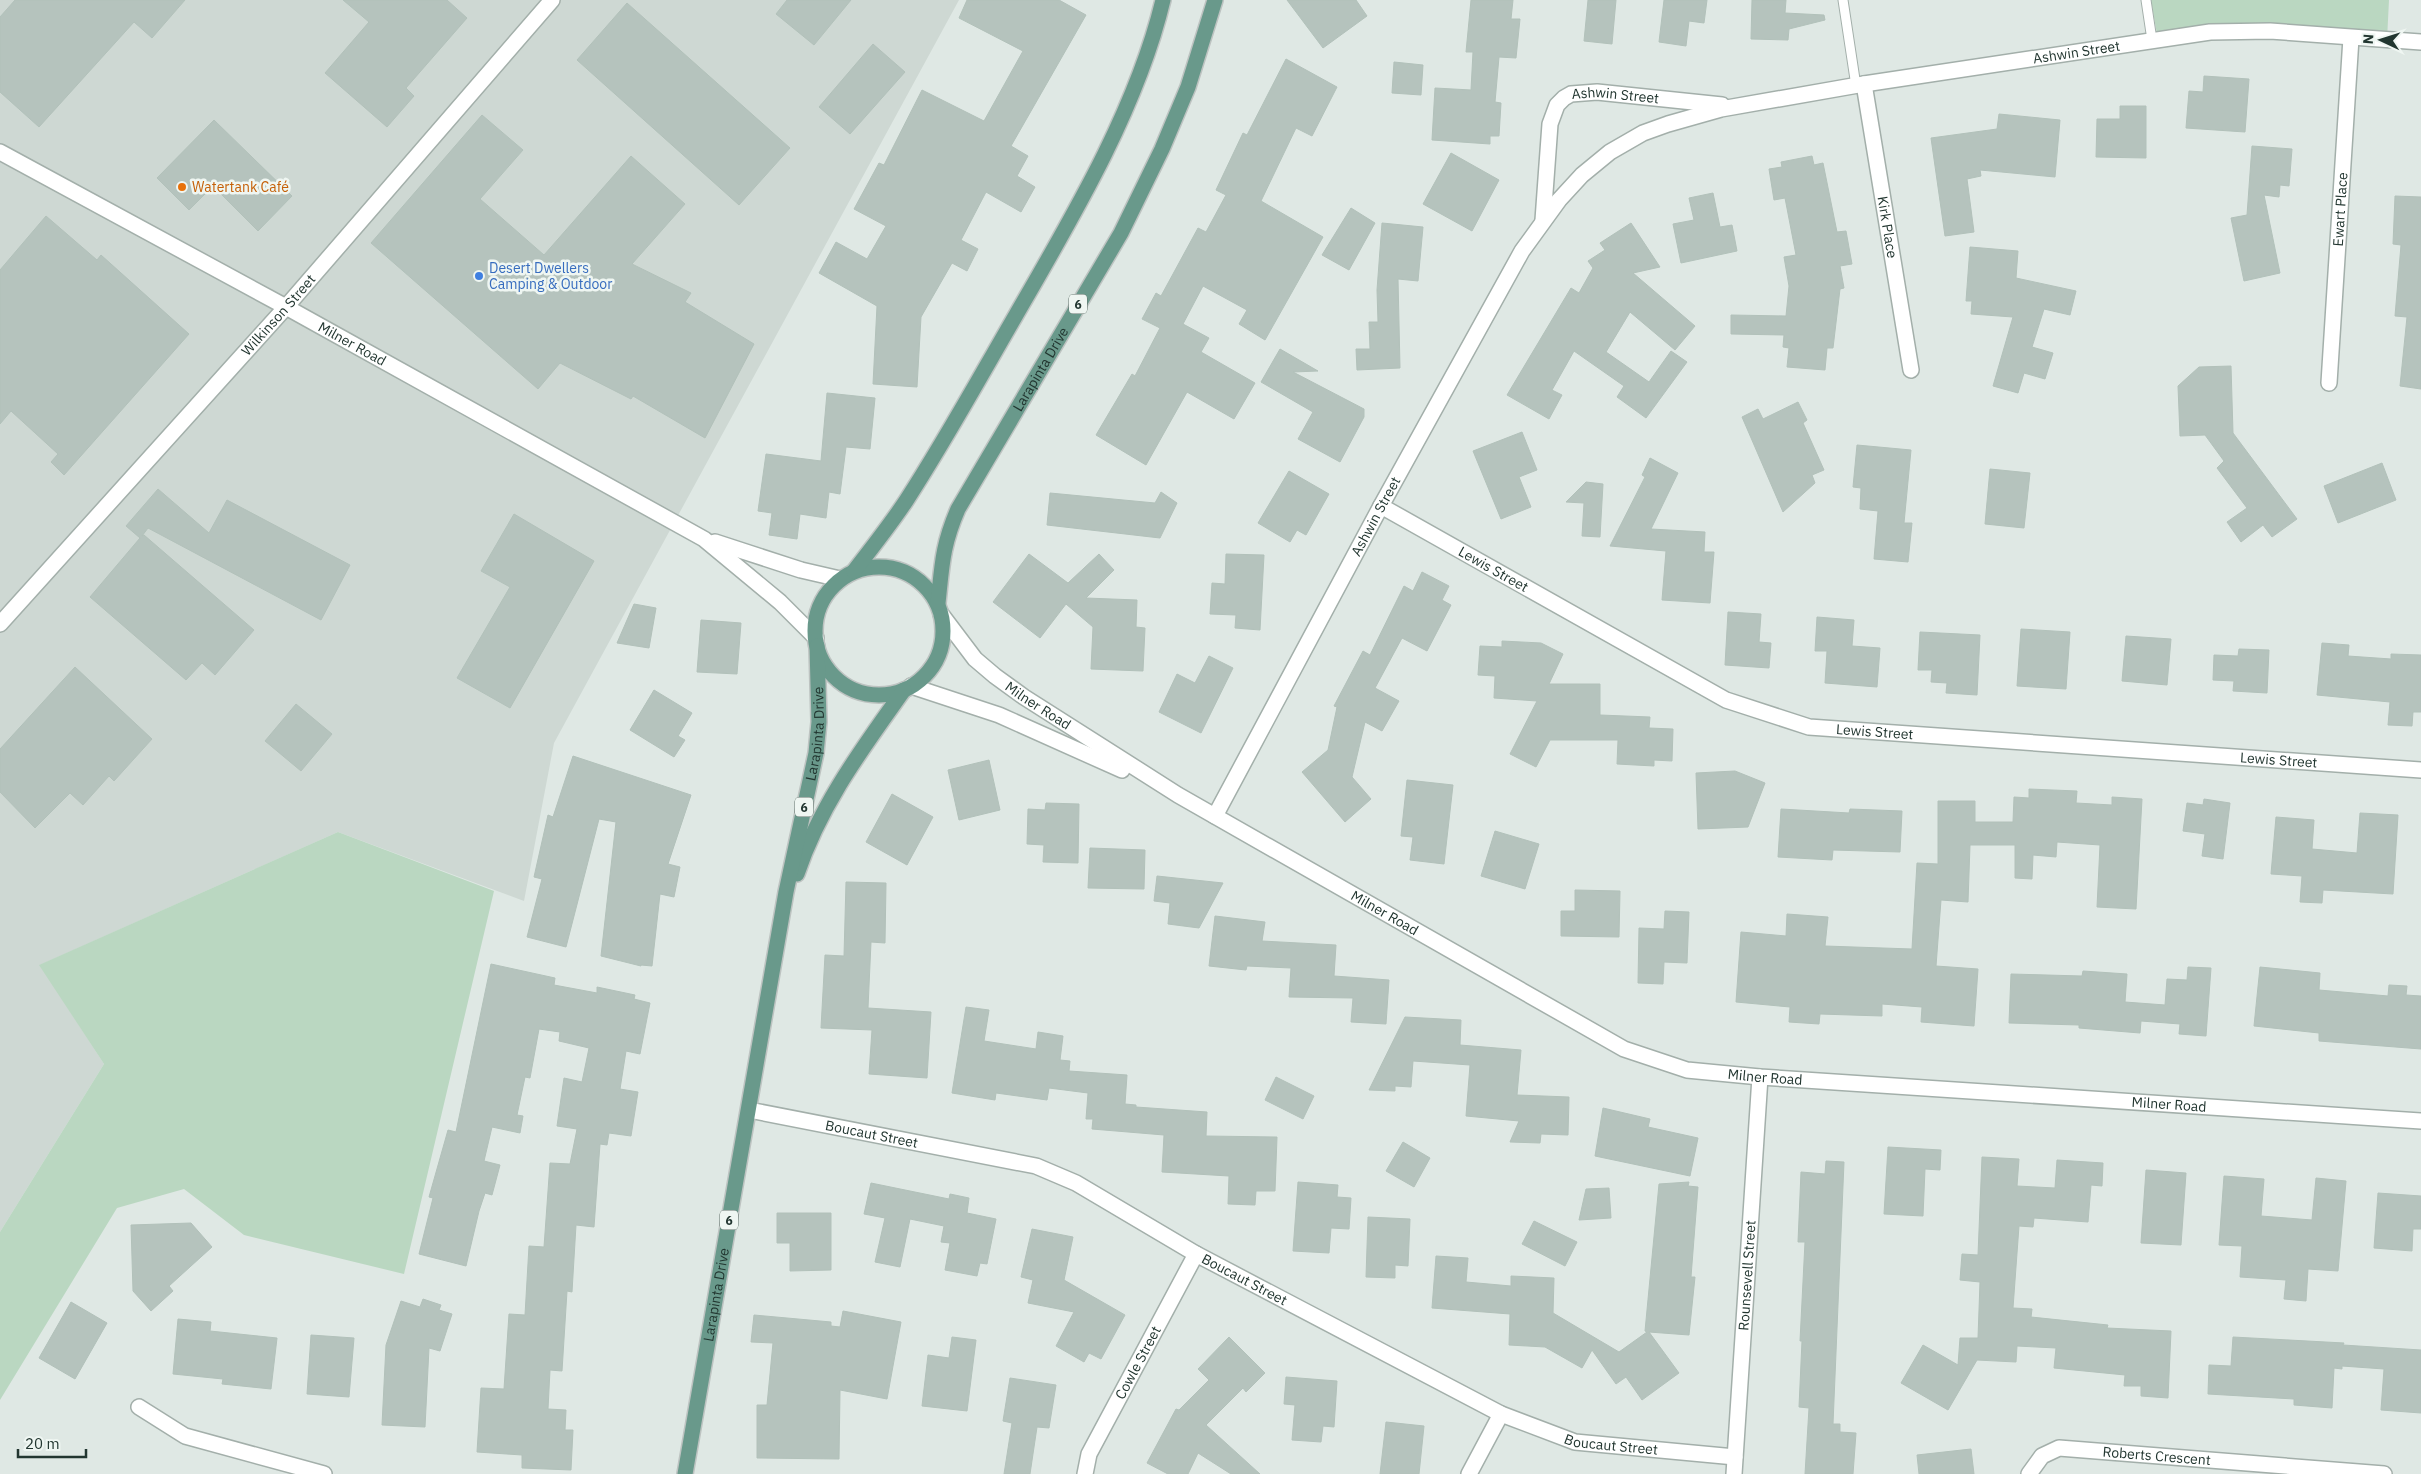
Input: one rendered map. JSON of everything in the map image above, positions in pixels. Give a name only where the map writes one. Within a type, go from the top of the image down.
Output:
[{"type":"main road","name":"6","points":[[854,571],[905,502],[930,463],[1053,250],[1114,132],[1138,79],[1156,30],[1163,0]]},
{"type":"main road","name":"Larapinta Drive","points":[[939,609],[942,556],[947,534],[958,509],[1120,232],[1162,149],[1188,86],[1215,0]]},
{"type":"main road","name":"6","points":[[816,642],[815,625],[820,605],[828,591],[840,579],[854,571],[875,566],[895,568],[914,577],[929,591],[939,609],[942,640],[936,659],[925,675],[908,688]]},
{"type":"main road","name":"Larapinta Drive","points":[[685,1474],[786,892],[816,753],[819,722],[816,642]]},
{"type":"main road","points":[[816,642],[824,664],[837,679],[853,690],[872,695],[908,688]]},
{"type":"main road","name":"Larapinta Drive","points":[[774,967],[797,872],[814,830],[835,788],[908,688]]},
{"type":"street","name":"Wilkinson Street","points":[[0,624],[286,306],[552,0]]},
{"type":"street","name":"Ashwin Street","points":[[1216,816],[1381,506],[1522,251],[1543,220],[1582,175],[1610,152],[1643,133],[1668,124],[1734,107],[1860,85],[2152,40],[2236,31],[2270,31],[2421,42]]},
{"type":"street","name":"Ewart Place","points":[[2329,383],[2351,38]]},
{"type":"street","name":"Kirk Place","points":[[1860,85],[1911,370]]},
{"type":"street","name":"Ashwin Street","points":[[1543,220],[1550,124],[1557,105],[1564,98],[1571,94],[1597,92],[1734,107]]},
{"type":"street","name":"Milner Road","points":[[0,152],[286,306],[704,539],[773,596],[816,642]]},
{"type":"street","name":"Lewis Street","points":[[1381,506],[1726,700],[1809,727],[2421,770]]},
{"type":"street","name":"Milner Road","points":[[704,539],[801,570],[840,579]]},
{"type":"street","name":"Milner Road","points":[[939,609],[975,659],[994,676],[1024,697],[1178,795],[1624,1049],[1687,1070],[1760,1077],[2421,1121]]},
{"type":"street","name":"Milner Road","points":[[908,688],[1020,724],[1178,795]]},
{"type":"street","name":"Rounsevell Street","points":[[1734,1474],[1760,1077]]},
{"type":"street","name":"Boucaut Street","points":[[749,1110],[1036,1166],[1076,1183],[1196,1254],[1501,1414],[1574,1442],[1735,1457]]},
{"type":"street","name":"Cowle Street","points":[[1085,1474],[1089,1454],[1196,1254]]},
{"type":"street","points":[[138,1407],[185,1436],[320,1474]]},
{"type":"street","points":[[1469,1474],[1501,1414]]},
{"type":"street","name":"Roberts Crescent","points":[[2029,1474],[2042,1456],[2059,1448],[2384,1474]]},
{"type":"lane","points":[[1842,0],[1860,85]]},
{"type":"lane","points":[[2146,0],[2152,40]]},
{"type":"shaded area","points":[[0,0],[959,0],[554,743],[524,901],[338,832],[40,965],[104,1064],[0,1232]]},
{"type":"green space","points":[[2151,0],[2389,0],[2387,40],[2219,26],[2158,40]]},
{"type":"green space","points":[[338,832],[494,891],[404,1274],[244,1235],[184,1189],[117,1208],[0,1400],[0,1232],[104,1064],[39,965]]},
{"type":"building","points":[[15,0],[185,0],[152,38],[134,22],[39,127],[0,92],[0,17]]},
{"type":"building","points":[[343,0],[447,0],[467,18],[406,88],[414,96],[387,127],[325,73],[369,22]]},
{"type":"building","points":[[787,0],[851,0],[814,45],[776,14]]},
{"type":"building","points":[[967,0],[1059,0],[1086,15],[1011,146],[1028,156],[1017,176],[1035,187],[1021,212],[986,192],[961,240],[978,249],[967,271],[952,263],[921,317],[917,387],[873,384],[877,306],[819,273],[836,242],[867,259],[886,226],[854,209],[879,163],[884,165],[922,90],[984,121],[1023,51],[959,18]]},
{"type":"building","points":[[1287,0],[1356,0],[1367,16],[1323,48]]},
{"type":"building","points":[[1471,0],[1513,0],[1511,19],[1520,19],[1516,58],[1499,57],[1495,102],[1501,103],[1499,136],[1490,136],[1490,144],[1432,140],[1435,88],[1471,90],[1473,52],[1466,52]]},
{"type":"building","points":[[1588,0],[1616,0],[1612,44],[1584,41]]},
{"type":"building","points":[[1664,0],[1707,0],[1704,23],[1689,21],[1686,46],[1659,42]]},
{"type":"building","points":[[1752,0],[1786,0],[1785,13],[1824,15],[1825,20],[1789,29],[1788,40],[1751,39]]},
{"type":"building","points":[[627,3],[790,148],[739,205],[577,60]]},
{"type":"building","points":[[873,44],[905,72],[850,134],[819,107]]},
{"type":"building","points":[[1286,59],[1337,87],[1312,136],[1296,128],[1261,201],[1323,237],[1265,340],[1239,324],[1247,310],[1203,286],[1183,324],[1209,338],[1201,352],[1255,383],[1234,419],[1187,392],[1146,465],[1096,435],[1132,374],[1135,376],[1160,328],[1142,319],[1156,293],[1161,296],[1198,228],[1206,232],[1226,195],[1216,190],[1243,133],[1247,135]]},
{"type":"building","points":[[1394,62],[1423,65],[1421,95],[1392,93]]},
{"type":"building","points":[[2204,76],[2249,79],[2245,132],[2186,128],[2189,91],[2203,92]]},
{"type":"building","points":[[2120,106],[2146,106],[2146,158],[2096,157],[2097,119],[2120,119]]},
{"type":"building","points":[[1999,114],[2060,120],[2055,177],[1980,170],[1981,176],[1967,179],[1974,232],[1945,236],[1931,138],[1997,129]]},
{"type":"building","points":[[482,115],[523,150],[480,199],[544,255],[631,156],[685,204],[632,264],[691,293],[685,302],[754,344],[705,438],[633,396],[631,399],[560,363],[538,389],[371,243]]},
{"type":"building","points":[[214,120],[292,196],[258,231],[213,186],[189,210],[157,178]]},
{"type":"building","points":[[2252,146],[2292,149],[2289,186],[2280,185],[2279,197],[2264,195],[2280,273],[2244,281],[2231,218],[2247,215]]},
{"type":"building","points":[[1451,153],[1499,180],[1472,231],[1423,204]]},
{"type":"building","points":[[1812,156],[1814,165],[1823,163],[1837,232],[1846,231],[1852,264],[1840,266],[1844,288],[1840,289],[1833,348],[1827,348],[1825,370],[1787,367],[1789,348],[1783,347],[1784,335],[1731,334],[1731,315],[1786,316],[1789,286],[1784,257],[1796,255],[1785,198],[1774,200],[1769,169],[1782,167],[1781,162]]},
{"type":"building","points":[[1713,193],[1720,227],[1732,225],[1737,251],[1681,263],[1673,224],[1694,220],[1689,198]]},
{"type":"building","points":[[2395,196],[2421,197],[2421,389],[2400,386],[2407,317],[2395,316],[2401,245],[2393,244]]},
{"type":"building","points":[[1351,208],[1375,223],[1349,270],[1322,255]]},
{"type":"building","points":[[46,216],[97,260],[101,255],[189,334],[64,475],[51,462],[58,454],[11,411],[0,424],[0,270]]},
{"type":"building","points":[[1382,223],[1423,227],[1418,281],[1398,279],[1400,368],[1357,370],[1356,349],[1370,349],[1369,322],[1378,322],[1377,290]]},
{"type":"building","points":[[1631,223],[1660,267],[1633,273],[1695,326],[1675,350],[1630,312],[1606,352],[1649,382],[1671,351],[1687,362],[1646,418],[1617,397],[1624,386],[1574,351],[1552,390],[1562,395],[1549,419],[1507,395],[1571,288],[1579,293],[1593,268],[1588,261],[1605,250],[1600,243]]},
{"type":"building","points":[[1970,247],[2018,251],[2016,278],[2076,291],[2070,315],[2044,309],[2032,347],[2053,353],[2045,379],[2024,373],[2018,393],[1993,386],[2013,317],[1971,314],[1972,301],[1966,301]]},
{"type":"building","points":[[1280,349],[1318,371],[1293,372],[1364,409],[1364,417],[1340,462],[1298,439],[1313,412],[1261,382]]},
{"type":"building","points":[[2231,366],[2233,433],[2297,519],[2272,537],[2263,525],[2241,542],[2227,522],[2247,508],[2217,468],[2224,461],[2205,435],[2180,436],[2178,386],[2199,367]]},
{"type":"building","points":[[827,393],[875,398],[870,449],[846,447],[840,494],[829,492],[826,518],[800,514],[797,539],[769,535],[772,513],[758,511],[766,454],[821,461]]},
{"type":"building","points":[[1798,402],[1807,420],[1803,423],[1824,470],[1812,475],[1815,483],[1783,512],[1742,417],[1758,409],[1763,419]]},
{"type":"building","points":[[1522,432],[1537,470],[1519,477],[1531,507],[1501,519],[1473,451]]},
{"type":"building","points":[[1857,445],[1911,450],[1904,523],[1912,523],[1908,562],[1874,559],[1878,511],[1860,509],[1861,488],[1853,487]]},
{"type":"building","points":[[1650,458],[1678,473],[1651,529],[1705,532],[1704,552],[1714,552],[1710,603],[1662,600],[1666,551],[1610,546],[1645,477],[1642,475]]},
{"type":"building","points":[[2382,463],[2396,500],[2338,523],[2324,486]]},
{"type":"building","points":[[1990,469],[2030,473],[2024,528],[1985,524]]},
{"type":"building","points":[[1289,471],[1329,494],[1306,535],[1297,530],[1290,542],[1258,523]]},
{"type":"building","points":[[1586,482],[1603,484],[1600,537],[1582,536],[1584,503],[1566,502]]},
{"type":"building","points":[[158,489],[209,533],[227,500],[350,565],[321,620],[148,528],[142,536],[144,535],[254,630],[215,675],[202,663],[186,680],[90,597],[140,538],[126,526]]},
{"type":"building","points":[[1161,492],[1177,503],[1160,538],[1047,525],[1050,493],[1155,503]]},
{"type":"building","points":[[514,514],[594,561],[510,708],[457,678],[510,587],[481,571]]},
{"type":"building","points":[[1029,554],[1068,583],[1099,554],[1114,570],[1086,598],[1137,600],[1136,627],[1145,628],[1143,671],[1091,669],[1093,627],[1066,604],[1040,638],[993,602]]},
{"type":"building","points":[[1226,554],[1264,555],[1260,630],[1235,628],[1236,615],[1210,614],[1212,583],[1225,584]]},
{"type":"building","points":[[1422,572],[1449,586],[1442,600],[1451,605],[1427,651],[1402,638],[1375,688],[1399,701],[1382,731],[1365,722],[1352,777],[1371,799],[1345,822],[1302,772],[1328,750],[1337,707],[1334,706],[1363,651],[1370,655],[1404,586],[1413,591]]},
{"type":"building","points":[[634,604],[656,608],[649,648],[617,643]]},
{"type":"building","points":[[1728,612],[1761,614],[1759,642],[1771,643],[1769,668],[1725,665]]},
{"type":"building","points":[[1817,617],[1854,620],[1852,646],[1880,648],[1877,687],[1825,683],[1827,651],[1815,651]]},
{"type":"building","points":[[701,620],[741,623],[737,674],[697,672]]},
{"type":"building","points":[[2021,629],[2070,632],[2066,689],[2017,686]]},
{"type":"building","points":[[1920,632],[1980,635],[1977,695],[1946,693],[1947,683],[1931,682],[1932,670],[1918,670]]},
{"type":"building","points":[[2126,636],[2171,639],[2167,685],[2122,681]]},
{"type":"building","points":[[1502,641],[1541,643],[1563,654],[1549,684],[1600,684],[1600,715],[1650,717],[1649,728],[1673,729],[1672,761],[1654,760],[1654,766],[1617,764],[1618,740],[1550,740],[1536,767],[1510,754],[1537,701],[1494,698],[1495,676],[1478,675],[1480,646],[1502,647]]},
{"type":"building","points":[[2322,643],[2349,645],[2348,656],[2391,659],[2391,654],[2421,655],[2421,712],[2413,712],[2412,726],[2388,725],[2390,702],[2317,695]]},
{"type":"building","points":[[2239,649],[2269,650],[2267,693],[2233,691],[2234,681],[2213,680],[2214,655],[2238,656]]},
{"type":"building","points":[[1209,656],[1233,668],[1201,733],[1159,712],[1177,674],[1195,683]]},
{"type":"building","points":[[75,667],[152,739],[114,781],[109,776],[83,805],[70,793],[35,828],[0,792],[0,749]]},
{"type":"building","points":[[654,690],[692,713],[678,736],[685,740],[674,757],[630,730]]},
{"type":"building","points":[[296,704],[332,734],[301,771],[265,741]]},
{"type":"building","points":[[573,756],[691,795],[668,864],[680,867],[674,897],[660,894],[652,966],[641,966],[601,956],[616,822],[599,819],[566,947],[527,937],[542,879],[534,877],[548,815],[553,817]]},
{"type":"building","points":[[989,760],[1000,810],[959,820],[948,770]]},
{"type":"building","points":[[1735,771],[1765,783],[1748,827],[1698,829],[1696,773]]},
{"type":"building","points":[[1407,780],[1453,785],[1444,864],[1410,860],[1413,837],[1401,836]]},
{"type":"building","points":[[2029,789],[2077,791],[2076,803],[2112,805],[2112,797],[2142,799],[2136,909],[2097,907],[2100,845],[2057,842],[2056,857],[2033,855],[2032,879],[2015,878],[2015,845],[1970,845],[1968,902],[1941,900],[1936,966],[1978,969],[1974,1026],[1921,1022],[1922,1007],[1882,1004],[1882,1016],[1820,1014],[1819,1024],[1789,1022],[1790,1007],[1736,1002],[1741,932],[1786,936],[1787,914],[1828,917],[1825,946],[1912,949],[1917,863],[1938,864],[1938,801],[1975,801],[1975,822],[2013,822],[2014,797],[2029,798]]},
{"type":"building","points":[[892,794],[933,817],[907,865],[866,842]]},
{"type":"building","points":[[2204,799],[2230,803],[2223,859],[2202,856],[2205,834],[2183,831],[2187,803],[2203,805]]},
{"type":"building","points":[[1046,803],[1079,804],[1078,863],[1043,862],[1044,845],[1027,844],[1028,809],[1045,810]]},
{"type":"building","points":[[1781,809],[1849,813],[1850,809],[1902,811],[1900,852],[1833,850],[1832,860],[1778,857]]},
{"type":"building","points":[[2360,813],[2398,815],[2393,894],[2323,890],[2322,903],[2300,902],[2302,876],[2271,874],[2276,817],[2314,820],[2312,849],[2357,853]]},
{"type":"building","points":[[1495,831],[1539,844],[1525,889],[1481,876]]},
{"type":"building","points":[[1090,848],[1145,850],[1144,889],[1088,888]]},
{"type":"building","points":[[1157,876],[1223,883],[1199,928],[1168,924],[1170,903],[1154,901]]},
{"type":"building","points":[[846,882],[886,883],[885,943],[871,942],[868,1008],[931,1012],[927,1078],[869,1074],[872,1030],[821,1028],[825,955],[844,956]]},
{"type":"building","points":[[1575,890],[1620,891],[1619,937],[1561,936],[1561,911],[1575,911]]},
{"type":"building","points":[[1665,911],[1689,912],[1687,963],[1664,962],[1663,984],[1638,983],[1639,928],[1664,929]]},
{"type":"building","points":[[1215,916],[1265,922],[1262,941],[1336,945],[1334,976],[1389,980],[1386,1024],[1351,1022],[1353,998],[1289,997],[1291,968],[1247,966],[1246,970],[1209,966]]},
{"type":"building","points":[[491,964],[555,978],[554,985],[597,993],[597,987],[635,995],[634,999],[650,1003],[640,1054],[626,1051],[620,1089],[638,1092],[631,1136],[609,1133],[607,1145],[600,1144],[594,1227],[576,1225],[572,1292],[567,1291],[562,1371],[550,1370],[548,1409],[566,1410],[565,1430],[573,1430],[571,1470],[522,1468],[522,1455],[477,1452],[481,1388],[504,1389],[509,1314],[525,1315],[529,1246],[544,1247],[550,1163],[570,1164],[577,1129],[557,1126],[564,1078],[582,1082],[589,1048],[559,1041],[560,1032],[539,1029],[530,1078],[525,1077],[517,1115],[523,1116],[520,1133],[492,1127],[484,1161],[500,1165],[492,1195],[485,1193],[466,1266],[419,1254],[433,1198],[429,1197],[448,1130],[456,1132]]},
{"type":"building","points":[[2188,967],[2211,968],[2206,1036],[2179,1034],[2180,1024],[2141,1021],[2140,1033],[2079,1028],[2079,1025],[2009,1023],[2011,974],[2082,976],[2083,971],[2127,974],[2125,1002],[2165,1005],[2167,979],[2187,980]]},
{"type":"building","points":[[2260,967],[2320,973],[2319,990],[2388,996],[2389,985],[2407,986],[2406,995],[2421,996],[2421,1049],[2319,1041],[2319,1033],[2254,1026]]},
{"type":"building","points":[[966,1007],[989,1010],[984,1041],[1036,1049],[1038,1032],[1063,1036],[1060,1060],[1070,1061],[1069,1071],[1127,1075],[1125,1104],[1136,1105],[1136,1107],[1207,1112],[1206,1136],[1277,1137],[1275,1191],[1256,1191],[1255,1205],[1228,1204],[1229,1176],[1162,1172],[1164,1135],[1092,1129],[1093,1119],[1086,1119],[1088,1093],[1049,1088],[1047,1100],[996,1093],[995,1100],[952,1093]]},
{"type":"building","points":[[1405,1017],[1461,1020],[1460,1045],[1521,1050],[1517,1095],[1569,1097],[1568,1135],[1541,1134],[1540,1143],[1510,1142],[1519,1121],[1466,1116],[1470,1065],[1413,1061],[1411,1087],[1395,1086],[1395,1091],[1369,1090]]},
{"type":"building","points":[[1276,1077],[1314,1096],[1303,1119],[1265,1100]]},
{"type":"building","points":[[1603,1108],[1650,1119],[1648,1127],[1698,1138],[1690,1176],[1595,1156]]},
{"type":"building","points":[[1403,1142],[1430,1158],[1414,1187],[1386,1171]]},
{"type":"building","points":[[1888,1147],[1941,1150],[1940,1170],[1925,1169],[1923,1216],[1884,1214]]},
{"type":"building","points":[[1982,1157],[2019,1159],[2017,1186],[2055,1188],[2057,1160],[2103,1163],[2102,1186],[2091,1185],[2088,1222],[2034,1218],[2033,1227],[2019,1226],[2013,1308],[2032,1309],[2031,1317],[2108,1325],[2107,1328],[2171,1331],[2168,1398],[2141,1396],[2141,1386],[2124,1386],[2125,1375],[2054,1368],[2056,1348],[2017,1346],[2016,1362],[1977,1360],[1948,1410],[1901,1383],[1923,1345],[1958,1365],[1960,1338],[1978,1338],[1980,1282],[1960,1280],[1962,1254],[1978,1255]]},
{"type":"building","points":[[1826,1161],[1844,1162],[1833,1424],[1840,1424],[1840,1432],[1856,1433],[1853,1474],[1805,1474],[1809,1408],[1799,1407],[1805,1242],[1798,1242],[1801,1172],[1825,1174]]},
{"type":"building","points":[[2146,1170],[2186,1173],[2181,1245],[2141,1243]]},
{"type":"building","points":[[2224,1176],[2264,1179],[2261,1216],[2312,1220],[2316,1178],[2346,1181],[2338,1271],[2308,1269],[2306,1301],[2284,1299],[2286,1280],[2240,1277],[2242,1246],[2219,1245]]},
{"type":"building","points":[[1298,1182],[1338,1185],[1337,1197],[1351,1198],[1349,1229],[1331,1228],[1329,1253],[1293,1251]]},
{"type":"building","points":[[1689,1182],[1688,1186],[1698,1187],[1691,1277],[1695,1277],[1689,1335],[1649,1332],[1679,1373],[1642,1400],[1626,1377],[1616,1384],[1592,1350],[1582,1368],[1545,1347],[1509,1345],[1510,1314],[1432,1308],[1436,1256],[1468,1258],[1466,1282],[1511,1286],[1511,1276],[1554,1278],[1553,1313],[1619,1352],[1647,1332],[1645,1331],[1659,1184]]},
{"type":"building","points":[[871,1183],[949,1199],[950,1194],[969,1198],[967,1213],[996,1219],[987,1264],[980,1263],[977,1276],[945,1270],[950,1243],[941,1242],[944,1226],[910,1219],[900,1267],[875,1262],[885,1218],[864,1214]]},
{"type":"building","points":[[1609,1188],[1611,1218],[1579,1220],[1586,1189]]},
{"type":"building","points":[[2378,1193],[2421,1196],[2421,1229],[2413,1229],[2412,1251],[2374,1248]]},
{"type":"building","points":[[777,1213],[831,1213],[831,1270],[790,1271],[790,1243],[777,1243]]},
{"type":"building","points":[[1368,1217],[1410,1219],[1408,1266],[1395,1265],[1395,1278],[1366,1277]]},
{"type":"building","points":[[1534,1221],[1577,1242],[1565,1266],[1522,1244]]},
{"type":"building","points":[[191,1223],[212,1247],[169,1286],[173,1291],[151,1311],[133,1291],[131,1225]]},
{"type":"building","points":[[1032,1229],[1073,1237],[1064,1280],[1125,1315],[1101,1359],[1089,1353],[1084,1362],[1056,1346],[1074,1312],[1028,1303],[1033,1280],[1021,1277]]},
{"type":"building","points":[[423,1299],[441,1305],[439,1310],[452,1314],[440,1351],[429,1348],[425,1427],[382,1425],[386,1345],[401,1301],[420,1307]]},
{"type":"building","points":[[71,1302],[107,1323],[75,1379],[39,1358]]},
{"type":"building","points":[[843,1311],[901,1322],[887,1399],[840,1390],[839,1459],[757,1458],[757,1405],[767,1405],[773,1343],[751,1342],[754,1315],[831,1322],[831,1326],[840,1327]]},
{"type":"building","points":[[178,1319],[211,1322],[210,1331],[277,1338],[271,1389],[222,1384],[223,1379],[173,1374]]},
{"type":"building","points":[[311,1335],[354,1338],[349,1397],[307,1394]]},
{"type":"building","points":[[952,1337],[976,1340],[967,1411],[922,1406],[928,1355],[949,1358]]},
{"type":"building","points":[[1229,1337],[1265,1373],[1246,1392],[1243,1388],[1206,1425],[1260,1474],[1231,1474],[1198,1453],[1188,1474],[1168,1474],[1147,1463],[1176,1409],[1179,1410],[1209,1380],[1198,1369]]},
{"type":"building","points":[[2233,1337],[2344,1343],[2343,1345],[2421,1350],[2421,1413],[2381,1410],[2384,1369],[2342,1366],[2342,1369],[2334,1368],[2332,1408],[2294,1405],[2294,1399],[2208,1394],[2209,1365],[2231,1366]]},
{"type":"building","points":[[1286,1377],[1337,1381],[1334,1427],[1323,1426],[1321,1442],[1292,1440],[1295,1405],[1284,1404]]},
{"type":"building","points":[[1010,1378],[1056,1385],[1049,1428],[1037,1427],[1030,1474],[1004,1474],[1012,1423],[1003,1421]]},
{"type":"building","points":[[1386,1422],[1424,1426],[1419,1474],[1380,1474]]},
{"type":"building","points":[[1971,1449],[1974,1474],[1919,1474],[1917,1455]]},
{"type":"place","name":"Watertank Café","points":[[182,187]]},
{"type":"place","name":"Desert Dwellers Camping & Outdoor","points":[[479,276]]}]
